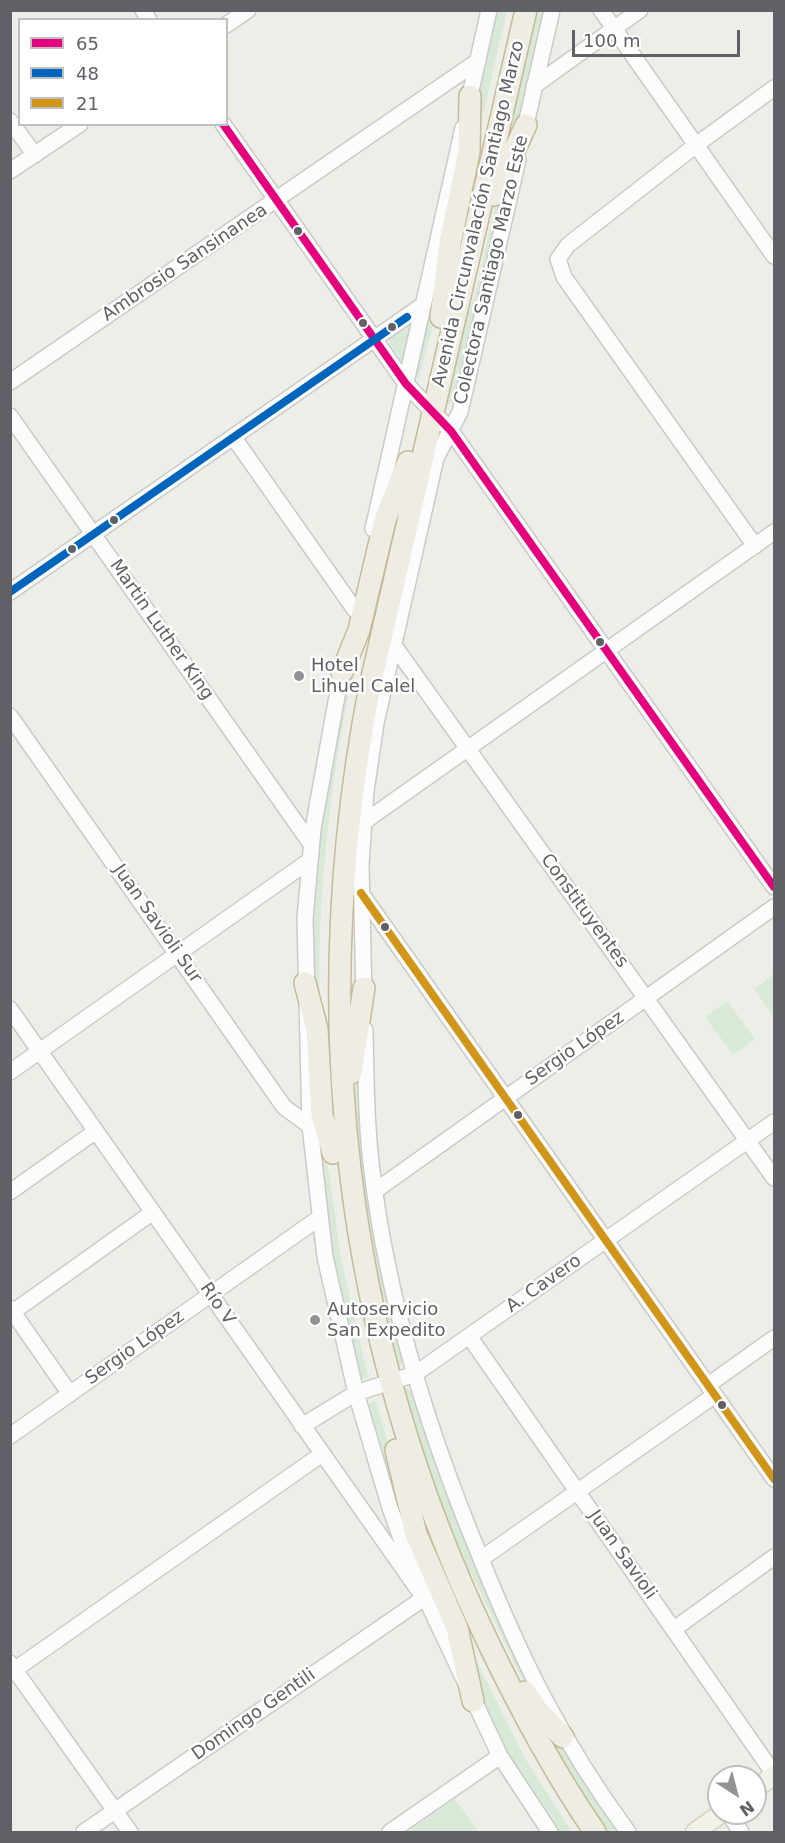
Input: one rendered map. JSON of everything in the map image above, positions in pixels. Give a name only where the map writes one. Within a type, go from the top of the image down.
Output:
[{"type":"highway","name":"Avenida Circunvalación Santiago Marzo","points":[[512,10],[441,317],[427,408],[366,706],[351,798],[343,870],[339,963],[342,1076],[356,1223],[396,1450],[425,1535],[471,1639],[534,1759],[579,1833]]},
{"type":"highway","name":"Avenida Circunvalación Santiago Marzo","points":[[526,10],[449,344],[408,462],[356,684],[331,854],[325,976],[333,1153],[352,1276],[384,1385],[445,1548],[517,1700],[555,1770],[595,1833]]},
{"type":"highway","points":[[441,317],[450,243],[469,152],[470,96]]},
{"type":"highway","points":[[449,344],[468,298],[497,185],[526,124]]},
{"type":"highway","points":[[342,672],[360,625],[385,520],[408,462]]},
{"type":"highway","points":[[305,983],[317,1029],[322,1115],[333,1153]]},
{"type":"highway","points":[[356,1223],[358,1178],[351,1081],[364,988]]},
{"type":"highway","points":[[396,1450],[416,1534],[457,1628],[473,1701]]},
{"type":"highway","points":[[445,1548],[473,1587],[527,1696],[563,1737]]},
{"type":"street","points":[[228,24],[248,10]]},
{"type":"street","points":[[489,10],[342,672],[311,844],[305,983],[310,1126],[319,1218],[329,1276],[356,1393],[395,1523],[424,1598],[500,1756],[550,1833]]},
{"type":"street","name":"Colectora Santiago Marzo Este","points":[[552,10],[460,412],[436,458],[376,723],[364,822],[362,893],[367,1105],[375,1191],[395,1302],[444,1464],[516,1645],[563,1737],[628,1833]]},
{"type":"street","points":[[601,10],[774,256]]},
{"type":"street","points":[[534,86],[640,10]]},
{"type":"street","name":"Ambrosio Sansinanea","points":[[10,382],[277,201],[477,61]]},
{"type":"street","points":[[755,546],[561,273],[558,259],[568,245],[696,145],[774,88]]},
{"type":"street","points":[[10,121],[35,155]]},
{"type":"street","points":[[10,171],[77,126]]},
{"type":"street","points":[[224,126],[406,384],[451,431],[774,887]]},
{"type":"street","points":[[10,592],[423,305]]},
{"type":"street","name":"Martin Luther King","points":[[10,416],[311,844]]},
{"type":"street","points":[[234,438],[355,610]]},
{"type":"street","points":[[364,822],[774,532]]},
{"type":"street","name":"Constituyentes","points":[[393,644],[774,1178]]},
{"type":"street","name":"Juan Savioli Sur","points":[[10,716],[285,1107],[310,1126]]},
{"type":"street","points":[[10,1072],[309,861]]},
{"type":"street","points":[[362,893],[774,1479]]},
{"type":"street","name":"Sergio López","points":[[375,1191],[774,907]]},
{"type":"street","name":"Río V","points":[[10,1009],[424,1598]]},
{"type":"street","name":"A. Cavero","points":[[302,1426],[356,1393],[415,1374],[774,1122]]},
{"type":"street","points":[[10,1192],[96,1131]]},
{"type":"street","points":[[70,1394],[11,1311],[153,1212]]},
{"type":"street","name":"Sergio López","points":[[10,1436],[319,1218]]},
{"type":"street","name":"Juan Savioli","points":[[469,1336],[774,1775]]},
{"type":"street","points":[[481,1559],[577,1491],[711,1390],[774,1338]]},
{"type":"street","points":[[130,1833],[12,1669],[322,1454]]},
{"type":"street","points":[[674,1629],[774,1557]]},
{"type":"street","name":"Domingo Gentili","points":[[84,1833],[424,1598]]},
{"type":"street","points":[[390,1833],[500,1756]]},
{"type":"green space","points":[[495,11],[507,11],[474,154],[477,95]]},
{"type":"green space","points":[[533,11],[546,11],[521,120],[498,171]]},
{"type":"green space","points":[[508,173],[456,401],[442,407],[453,355],[475,293],[497,196]]},
{"type":"green space","points":[[444,252],[433,325],[418,380],[414,374]]},
{"type":"green space","points":[[412,323],[403,364],[388,340]]},
{"type":"green space","points":[[359,643],[341,735],[323,874],[319,968],[320,1015],[315,994],[311,951],[314,886],[333,742],[344,692]]},
{"type":"green space","points":[[774,974],[774,1017],[754,989]]},
{"type":"green space","points":[[727,1001],[755,1039],[733,1055],[705,1017]]},
{"type":"green space","points":[[312,1021],[319,1123],[331,1185],[340,1254],[368,1376],[366,1379],[360,1377],[356,1370],[323,1213]]},
{"type":"green space","points":[[359,1056],[403,1361],[399,1368],[365,1233],[354,1094]]},
{"type":"green space","points":[[401,1388],[408,1388],[414,1394],[539,1703],[519,1673],[480,1591],[452,1541]]},
{"type":"green space","points":[[372,1401],[376,1401],[394,1464],[449,1621],[398,1510],[368,1406]]},
{"type":"green space","points":[[469,1646],[526,1760],[572,1832],[557,1832],[518,1777],[482,1709]]},
{"type":"green space","points":[[532,1710],[566,1754],[621,1832],[602,1832]]},
{"type":"green space","points":[[455,1799],[479,1832],[407,1832]]},
{"type":"transit line","name":"65","points":[[224,126],[406,384],[451,431],[774,887]]},
{"type":"transit line","name":"48","points":[[10,592],[407,317]]},
{"type":"transit line","name":"21","points":[[361,893],[774,1479]]},
{"type":"place","name":"Hotel Lihuel Calel","points":[[299,676]]},
{"type":"place","name":"Autoservicio San Expedito","points":[[315,1320]]}]
